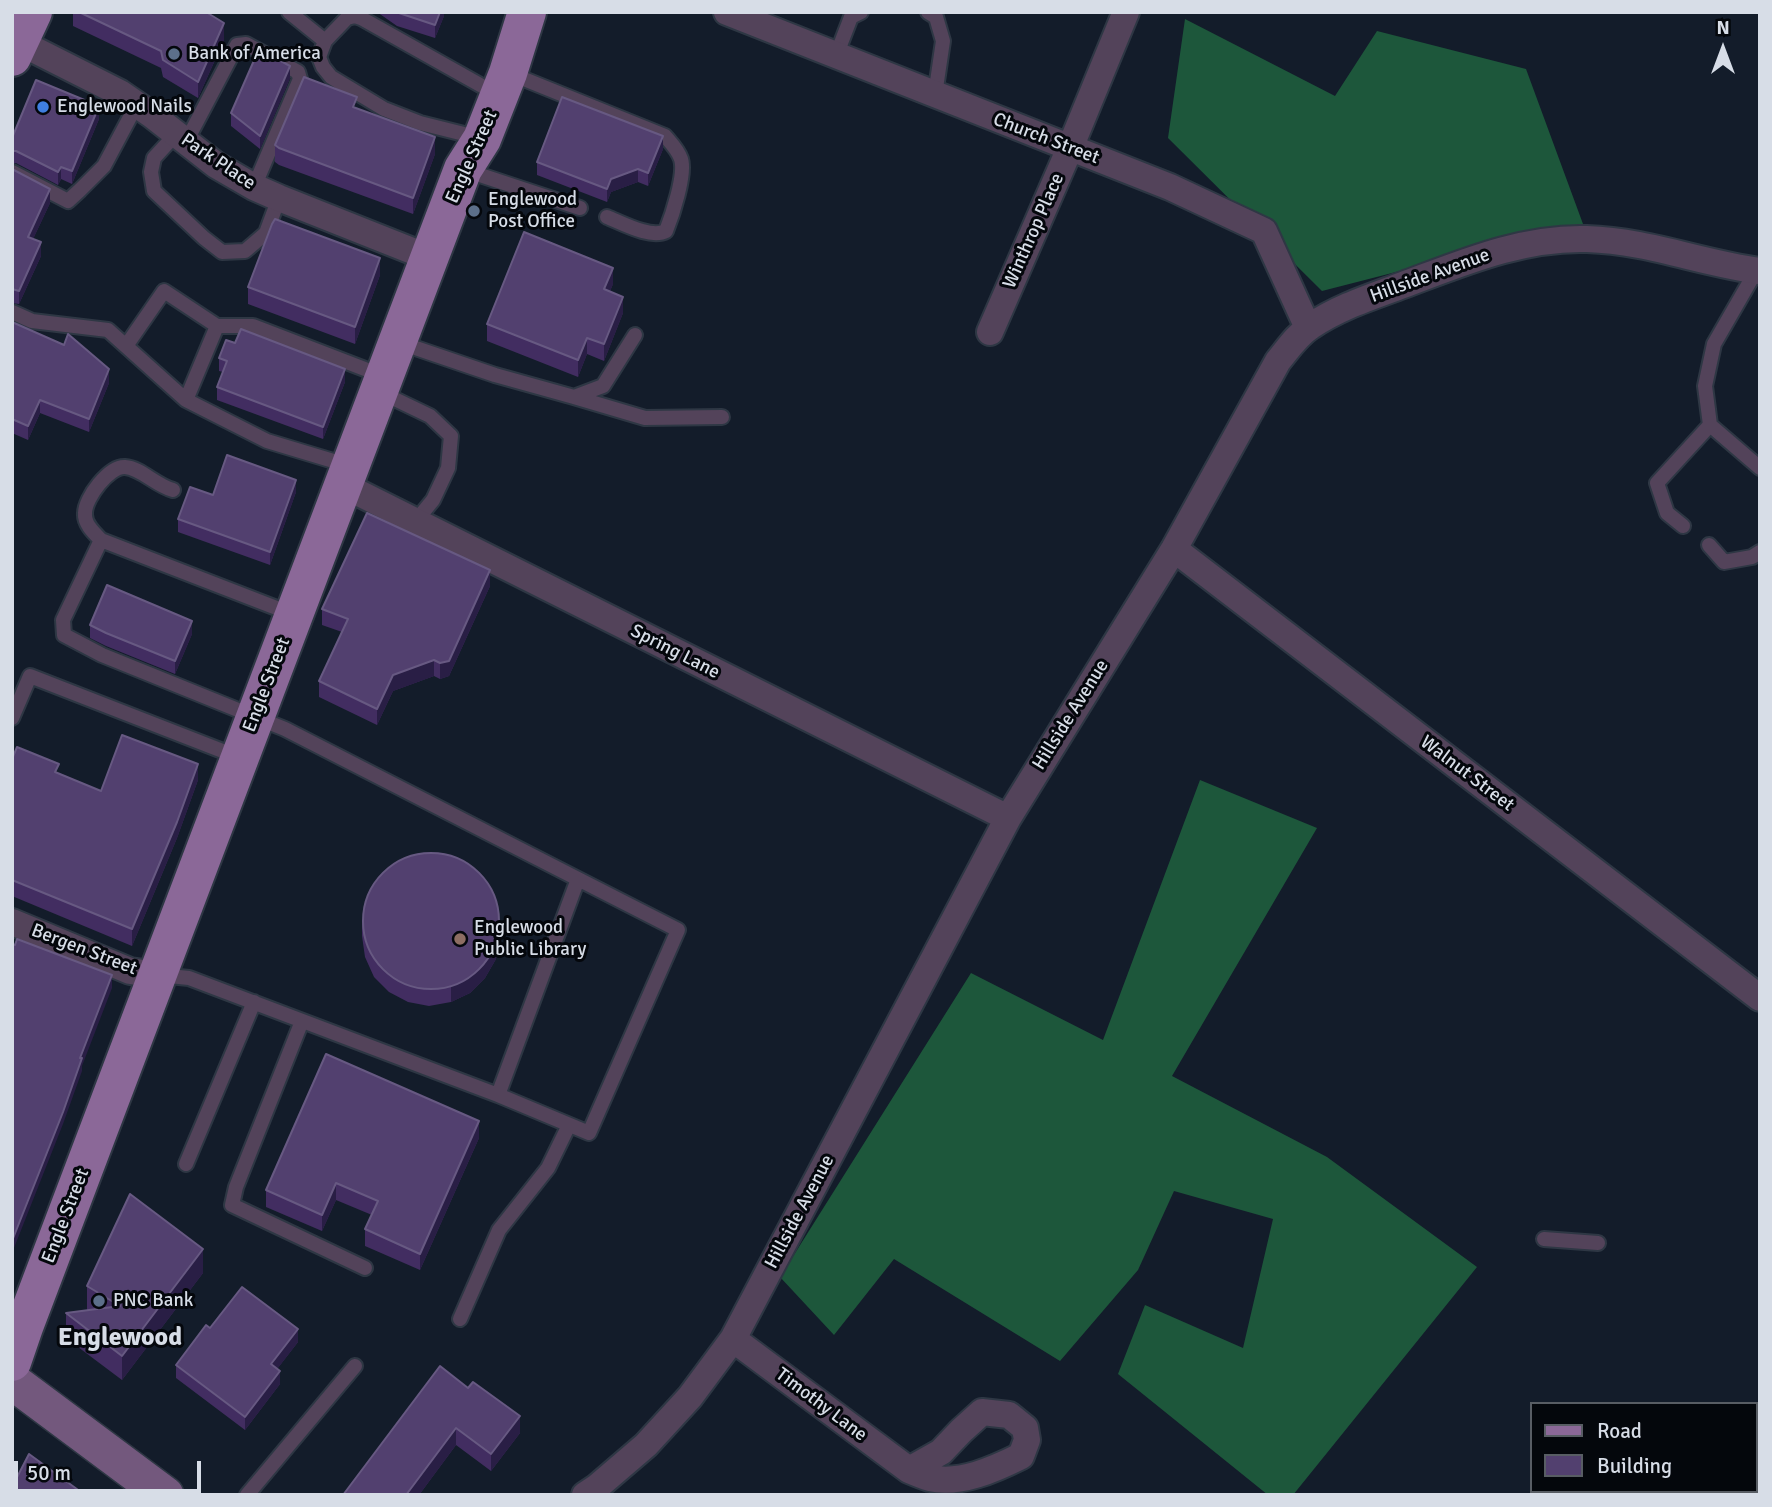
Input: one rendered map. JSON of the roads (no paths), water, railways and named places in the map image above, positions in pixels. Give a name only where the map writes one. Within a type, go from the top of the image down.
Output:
[{"type":"main road","name":"Engle Street","points":[[12,1362],[346,476],[430,257],[503,84],[527,12]]},
{"type":"main road","points":[[12,1381],[166,1495]]},
{"type":"street","name":"Church Street","points":[[727,12],[1170,187],[1264,231],[1308,328]]},
{"type":"street","name":"Winthrop Place","points":[[990,332],[1126,12]]},
{"type":"street","name":"Park Place","points":[[21,37],[138,104],[216,165],[254,187],[430,257]]},
{"type":"street","name":"Hillside Avenue","points":[[585,1495],[646,1445],[690,1397],[733,1339],[1008,818],[1174,549],[1278,362],[1296,339],[1308,328],[1338,310],[1489,253],[1539,242],[1585,239],[1631,242],[1758,271]]},
{"type":"street","name":"Spring Lane","points":[[346,476],[415,522],[1008,818]]},
{"type":"street","name":"Walnut Street","points":[[1174,549],[1760,998]]},
{"type":"street","name":"Bergen Street","points":[[12,922],[130,971],[157,975]]},
{"type":"street","name":"Timothy Lane","points":[[733,1339],[909,1470]]},
{"type":"lane","points":[[289,12],[325,41]]},
{"type":"lane","points":[[836,56],[851,17],[861,12]]},
{"type":"lane","points":[[928,12],[936,17],[943,41],[935,95]]},
{"type":"lane","points":[[580,208],[473,154],[420,123],[384,109],[331,77],[318,57],[325,41],[347,19],[355,16],[503,84],[665,136],[682,161],[680,182],[666,231],[659,235],[607,217]]},
{"type":"lane","points":[[254,187],[300,79],[298,72],[246,44],[237,45],[181,138],[155,159],[151,172],[155,191],[222,252],[245,251],[266,233],[279,198]]},
{"type":"lane","points":[[12,172],[68,201],[104,166],[138,104]]},
{"type":"lane","points":[[1758,271],[1714,345],[1705,386],[1710,425],[1760,468]]},
{"type":"lane","points":[[126,346],[164,292],[217,326],[253,326],[387,370],[495,375],[645,418],[722,417]]},
{"type":"lane","points":[[12,313],[32,321],[108,330],[186,400],[267,441],[346,476]]},
{"type":"lane","points":[[186,400],[217,326]]},
{"type":"lane","points":[[574,397],[603,386],[635,335]]},
{"type":"lane","points":[[387,370],[452,436],[448,468],[433,500],[415,522]]},
{"type":"lane","points":[[1683,526],[1667,513],[1657,483],[1710,425]]},
{"type":"lane","points":[[173,490],[162,487],[137,470],[122,466],[109,472],[90,496],[85,513],[90,529],[101,540],[294,614]]},
{"type":"lane","points":[[101,540],[63,620],[64,635],[102,655],[285,729],[678,930],[589,1133],[498,1095],[189,978],[157,975]]},
{"type":"lane","points":[[1709,545],[1724,562],[1752,557],[1760,552]]},
{"type":"lane","points":[[12,718],[30,676],[240,757]]},
{"type":"lane","points":[[498,1095],[578,879]]},
{"type":"lane","points":[[186,1164],[254,1002]]},
{"type":"lane","points":[[302,1021],[236,1187],[232,1205],[365,1268]]},
{"type":"lane","points":[[460,1319],[499,1230],[548,1168],[569,1125]]},
{"type":"lane","points":[[1544,1239],[1598,1242]]},
{"type":"lane","points":[[247,1495],[355,1366]]},
{"type":"place","name":"Bank of America","points":[[174,54]]},
{"type":"place","name":"Englewood Nails","points":[[43,107]]},
{"type":"place","name":"Englewood Post Office","points":[[474,211]]},
{"type":"place","name":"Englewood Public Library","points":[[460,939]]},
{"type":"place","name":"PNC Bank","points":[[99,1301]]},
{"type":"district","name":"Englewood","points":[[120,1338]]}]
